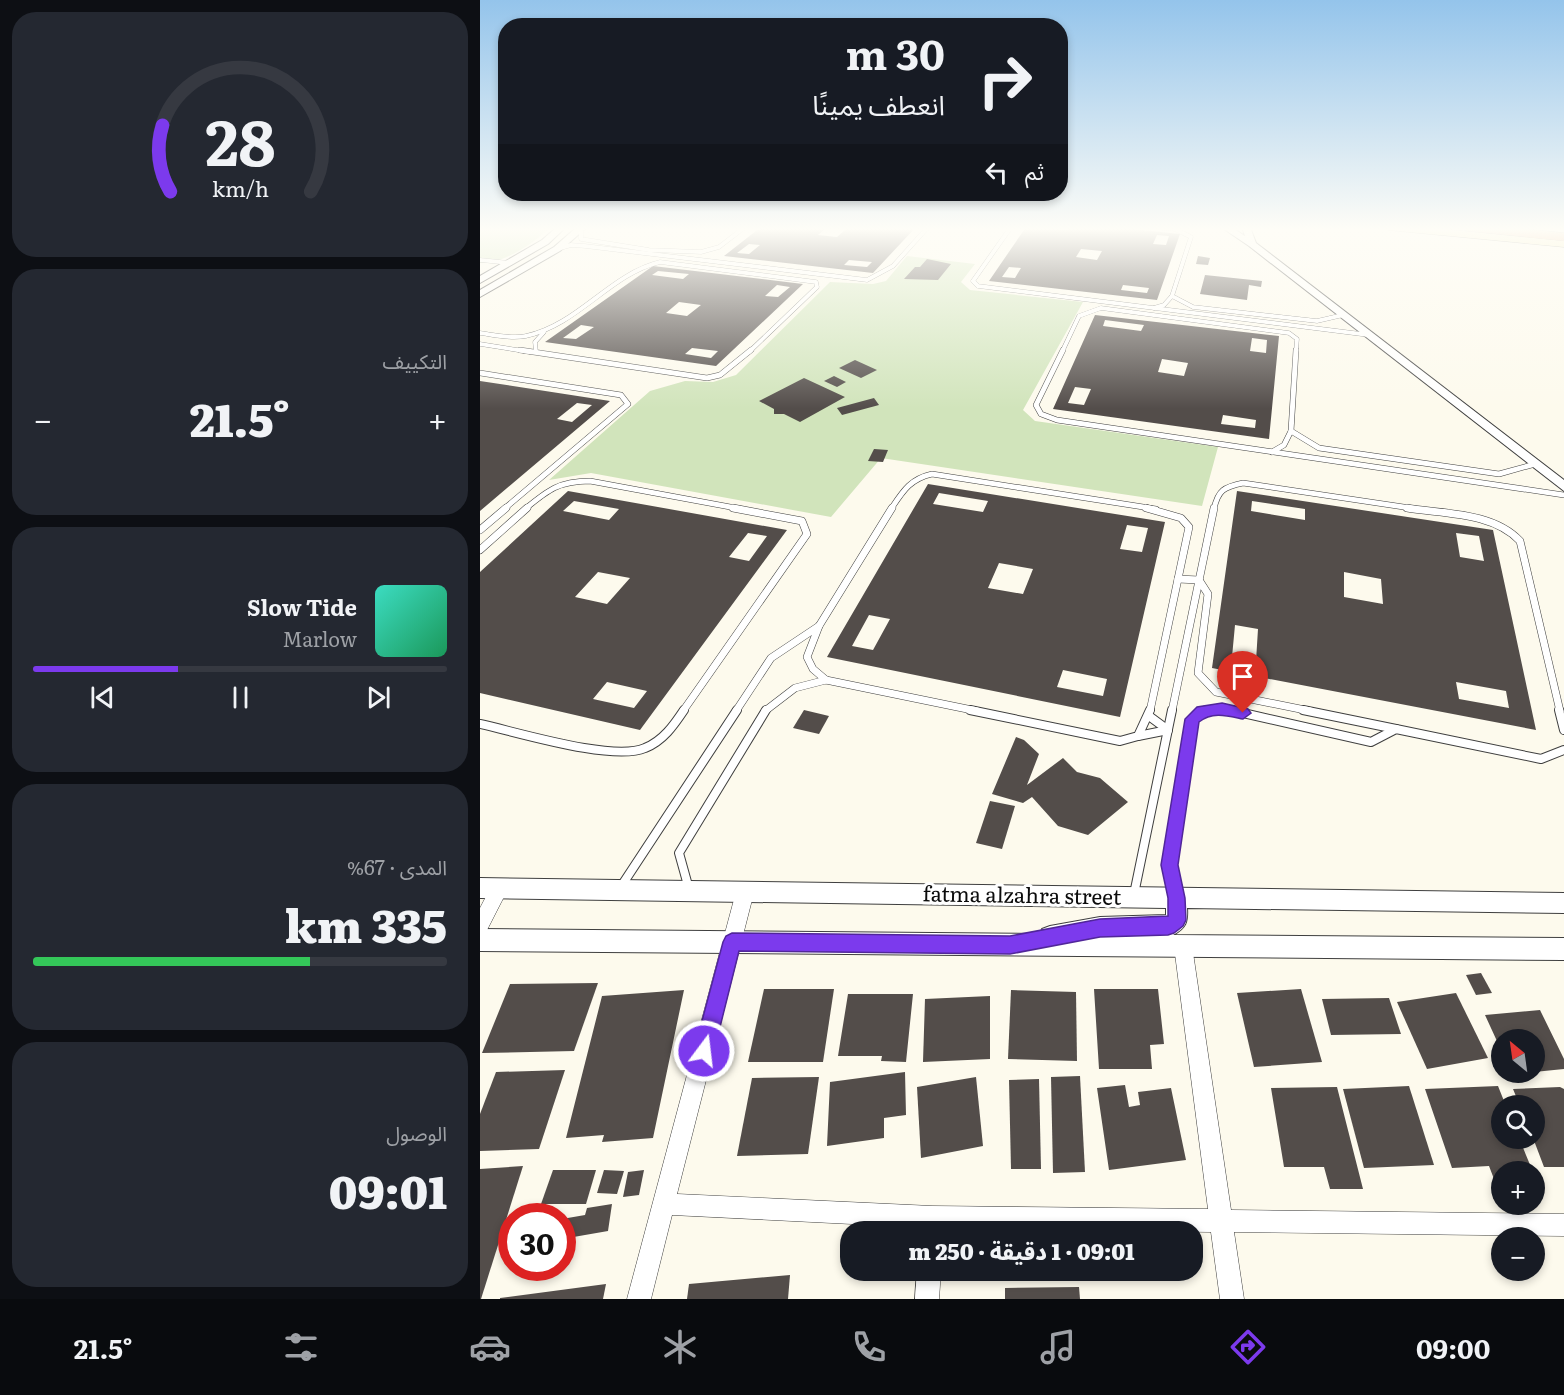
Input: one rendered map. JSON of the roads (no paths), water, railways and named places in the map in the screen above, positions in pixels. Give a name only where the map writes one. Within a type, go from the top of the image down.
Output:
[{"type":"street","points":[[1308,288],[1564,487]]},
{"type":"street","points":[[480,926],[489,888]]},
{"type":"street","name":"fatma alzahra street","points":[[489,888],[1564,903]]},
{"type":"street","points":[[639,1299],[745,892]]},
{"type":"street","points":[[1010,945],[1100,928],[1168,926],[1177,920],[1176,898]]},
{"type":"street","points":[[480,940],[1564,949]]},
{"type":"street","points":[[1183,946],[1232,1299]]},
{"type":"street","points":[[664,1204],[892,1221]]},
{"type":"street","points":[[1203,1221],[1564,1225]]},
{"type":"street","points":[[927,1299],[928,1281]]},
{"type":"lane","points":[[536,352],[535,342],[546,330],[609,288]]},
{"type":"lane","points":[[480,344],[707,378],[720,375],[734,366],[816,288]]},
{"type":"lane","points":[[990,288],[1369,335]]},
{"type":"lane","points":[[1152,309],[1164,305],[1172,296],[1175,288]]},
{"type":"lane","points":[[1172,296],[1193,307],[1317,321],[1343,315]]},
{"type":"lane","points":[[1272,452],[1284,445],[1291,431],[1297,339],[1289,333],[1101,308],[1088,310],[1079,316],[1036,405],[1041,414],[1057,420],[1272,452],[1564,495]]},
{"type":"lane","points":[[480,333],[508,337],[525,336],[546,330]]},
{"type":"lane","points":[[480,372],[621,395],[628,404],[480,530]]},
{"type":"lane","points":[[1291,431],[1319,448],[1499,474],[1535,464]]},
{"type":"lane","points":[[826,680],[813,669],[807,657],[819,626],[906,486],[920,477],[932,474],[1159,510],[1181,518],[1189,527],[1149,716],[1138,736]]},
{"type":"lane","points":[[480,550],[545,492],[568,481],[590,481],[802,521],[807,534],[669,732],[645,749],[611,753],[480,724]]},
{"type":"lane","points":[[1133,897],[1217,494],[1227,486],[1243,483],[1486,520],[1508,528],[1520,542],[1564,730]]},
{"type":"lane","points":[[1178,579],[1199,580]]},
{"type":"lane","points":[[1199,580],[1208,594],[1198,673],[1215,692],[1541,759],[1564,750]]},
{"type":"lane","points":[[618,890],[771,658],[819,626]]},
{"type":"lane","points":[[689,891],[679,853],[768,707],[795,688],[826,680],[1120,741],[1168,730],[1149,716]]},
{"type":"lane","points":[[1176,898],[1169,865],[1192,719],[1203,711],[1222,708],[1371,742],[1396,729]]}]
